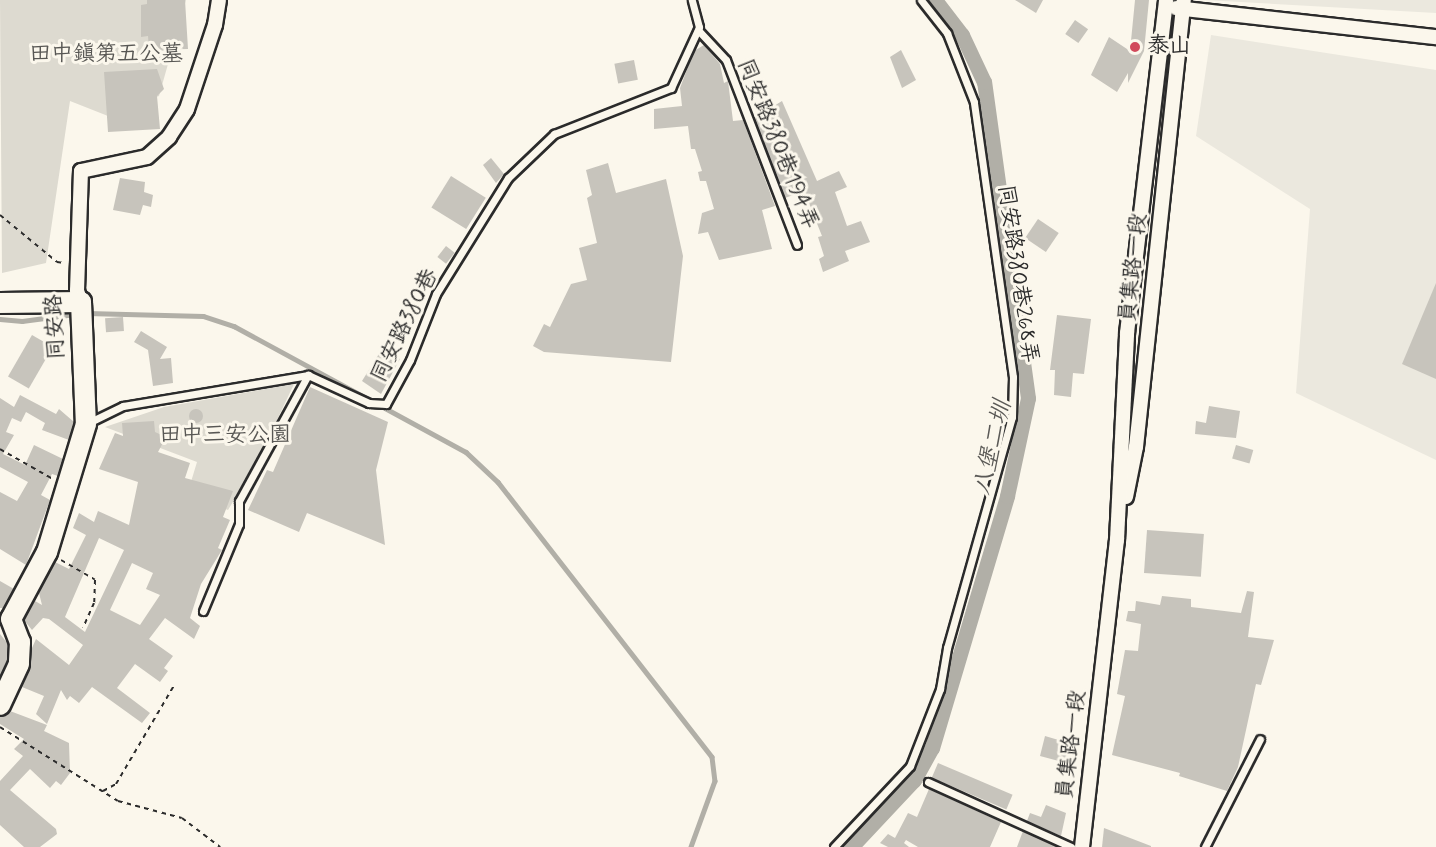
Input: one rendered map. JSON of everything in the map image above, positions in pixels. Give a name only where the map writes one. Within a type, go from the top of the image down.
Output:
[{"type":"street","name":"同安路","points":[[0,705],[19,664],[20,642],[6,616],[47,552],[86,424],[81,302],[77,291],[81,171],[147,157],[169,137],[187,109],[215,25],[219,0]]},
{"type":"street","points":[[1165,3],[1436,37]]},
{"type":"street","name":"員集路一段","points":[[1082,847],[1117,540],[1127,333],[1165,3]]},
{"type":"street","name":"員集路一段","points":[[1117,540],[1136,447],[1184,4]]},
{"type":"street","points":[[0,303],[81,302]]},
{"type":"lane","points":[[692,0],[698,30]]},
{"type":"lane","name":"同安路380巷268弄","points":[[834,847],[910,766],[940,689],[947,648],[1012,417],[1013,377],[974,102],[947,33],[921,0]]},
{"type":"lane","name":"同安路380巷194弄","points":[[698,30],[726,60],[797,245]]},
{"type":"lane","name":"同安路380巷","points":[[308,375],[369,403],[386,404],[410,360],[436,294],[508,178],[554,134],[671,88],[698,30]]},
{"type":"lane","points":[[86,424],[123,406],[308,375]]},
{"type":"lane","points":[[203,611],[238,524],[239,501],[308,375]]},
{"type":"lane","points":[[1204,847],[1260,739]]},
{"type":"lane","points":[[928,782],[1071,847]]},
{"type":"path","points":[[0,215],[57,262],[78,267]]},
{"type":"path","points":[[0,449],[67,485]]},
{"type":"path","points":[[47,552],[95,580],[94,603],[83,628]]},
{"type":"path","points":[[103,791],[116,784],[175,684]]},
{"type":"path","points":[[0,727],[118,801],[182,818],[220,847]]},
{"type":"shaded area","points":[[1205,0],[1436,0],[1436,13]]},
{"type":"shaded area","points":[[1211,35],[1436,70],[1436,460],[1296,393],[1310,209],[1196,136]]},
{"type":"green space","name":"田中鎮第五公墓","points":[[0,0],[186,0],[159,96],[108,116],[70,101],[46,263],[2,273]]},
{"type":"green space","name":"田中三安公園","points":[[294,384],[258,460],[228,510],[187,495],[197,462],[105,427],[164,407]]},
{"type":"building","points":[[147,0],[185,0],[188,49],[149,50],[148,36],[141,37],[141,5],[147,4]]},
{"type":"building","points":[[1015,0],[1043,0],[1036,13]]},
{"type":"building","points":[[1135,0],[1149,0],[1144,51],[1128,83],[1128,73],[1117,92],[1091,75],[1109,37],[1130,51]]},
{"type":"building","points":[[1075,20],[1088,29],[1078,43],[1065,34]]},
{"type":"building","points":[[704,45],[720,64],[724,83],[728,81],[733,121],[743,120],[775,206],[762,210],[772,249],[719,260],[708,232],[698,234],[702,213],[714,209],[706,181],[700,181],[698,172],[702,171],[695,149],[691,149],[688,126],[654,129],[654,109],[682,106],[680,88],[694,51]]},
{"type":"building","points":[[901,50],[916,80],[902,88],[890,57]]},
{"type":"building","points":[[634,60],[638,80],[618,83],[614,64]]},
{"type":"building","points":[[157,69],[164,89],[157,96],[160,129],[108,132],[104,72]]},
{"type":"building","points":[[782,101],[817,181],[839,171],[847,187],[835,192],[847,226],[861,221],[870,242],[845,251],[849,261],[823,272],[819,259],[824,256],[818,237],[822,236],[808,201],[800,205],[796,194],[785,198],[754,118]]},
{"type":"building","points":[[491,158],[504,174],[496,183],[483,165]]},
{"type":"building","points":[[608,163],[616,193],[666,179],[683,256],[671,362],[544,352],[533,346],[544,324],[550,327],[571,284],[587,280],[579,248],[597,243],[587,198],[592,195],[586,170]]},
{"type":"building","points":[[451,176],[486,198],[466,229],[431,207]]},
{"type":"building","points":[[120,178],[145,182],[144,192],[153,195],[151,207],[143,205],[140,215],[113,210]]},
{"type":"building","points":[[1038,219],[1059,233],[1046,252],[1025,238]]},
{"type":"building","points":[[446,246],[455,253],[446,264],[437,257]]},
{"type":"building","points":[[1436,283],[1436,379],[1402,364]]},
{"type":"building","points":[[1057,315],[1091,319],[1084,374],[1073,373],[1071,397],[1054,395],[1055,370],[1050,370]]},
{"type":"building","points":[[123,317],[124,331],[106,332],[105,318]]},
{"type":"building","points":[[141,331],[167,347],[160,359],[171,358],[173,383],[153,386],[148,350],[134,342]]},
{"type":"building","points":[[32,335],[53,347],[29,389],[8,377]]},
{"type":"building","points":[[382,349],[400,359],[381,394],[362,381]]},
{"type":"building","points":[[310,387],[388,422],[376,470],[385,545],[307,513],[299,532],[248,510],[267,470],[273,472]]},
{"type":"building","points":[[20,395],[56,414],[59,409],[74,422],[69,440],[42,430],[45,423],[26,412],[21,422],[12,418],[6,432],[14,435],[3,454],[25,465],[34,445],[63,459],[58,476],[52,474],[41,495],[50,500],[26,565],[0,549],[0,492],[17,501],[28,482],[0,467],[0,398],[14,407]]},
{"type":"building","points":[[1209,406],[1240,411],[1236,438],[1195,434],[1196,421],[1206,423]]},
{"type":"building","points":[[196,409],[201,411],[203,416],[201,421],[196,423],[191,421],[189,416],[191,411]]},
{"type":"building","points":[[154,421],[155,432],[166,437],[158,452],[190,463],[185,478],[233,491],[223,517],[230,520],[218,548],[222,550],[201,584],[190,618],[200,626],[194,639],[165,618],[149,639],[173,656],[164,668],[168,671],[160,682],[135,664],[117,688],[150,713],[142,723],[92,687],[79,703],[70,696],[67,700],[61,690],[47,724],[36,714],[44,696],[22,687],[30,669],[32,648],[36,639],[69,665],[83,645],[49,619],[43,618],[32,630],[24,620],[35,601],[42,605],[39,593],[55,562],[69,569],[86,535],[73,528],[79,513],[94,522],[98,511],[129,525],[138,482],[99,469],[115,433],[123,436],[122,423]],"holes":[[[99,538],[124,550],[85,632],[65,617]],[[132,563],[153,573],[146,589],[160,595],[140,625],[110,610]]]},
{"type":"building","points":[[1236,445],[1253,450],[1249,463],[1232,458]]},
{"type":"building","points":[[1147,530],[1204,534],[1201,577],[1144,573]]},
{"type":"building","points":[[0,581],[14,589],[3,608],[0,608]]},
{"type":"building","points":[[1247,591],[1254,592],[1248,637],[1274,640],[1261,685],[1256,684],[1238,767],[1227,791],[1179,776],[1180,773],[1112,755],[1125,696],[1117,694],[1125,650],[1138,651],[1141,624],[1126,621],[1128,611],[1135,611],[1136,601],[1160,605],[1162,596],[1191,599],[1191,607],[1241,613]]},
{"type":"building","points":[[0,634],[8,644],[7,661],[0,676]]},
{"type":"building","points":[[10,711],[47,725],[44,731],[69,743],[70,773],[61,785],[56,781],[50,788],[30,769],[10,790],[56,829],[57,834],[40,847],[24,847],[0,825],[0,781],[23,756],[14,749],[24,739],[0,724],[0,717]]},
{"type":"building","points":[[1045,736],[1072,744],[1070,764],[1040,756]]},
{"type":"building","points":[[938,763],[1013,795],[1006,809],[932,778]]},
{"type":"building","points":[[929,789],[1001,822],[990,847],[918,847],[906,840],[904,843],[909,847],[888,847],[880,843],[888,834],[895,838],[908,813],[917,817]]},
{"type":"building","points":[[1046,805],[1066,813],[1061,836],[1027,821],[1030,813],[1041,817]]},
{"type":"building","points":[[1104,828],[1151,846],[1151,847],[1102,847]]},
{"type":"building","points":[[1023,831],[1057,847],[1017,847]]},
{"type":"waterway","name":"八堡二圳","points":[[851,847],[914,780],[932,748],[1007,496],[1028,398],[984,82],[962,35],[935,0]]},
{"type":"waterway","points":[[87,313],[203,316],[234,326],[466,452],[498,482],[712,757],[715,781],[691,847]]},
{"type":"waterway","points":[[0,319],[22,321],[75,314]]},
{"type":"place","name":"泰山","points":[[1135,47]]}]
